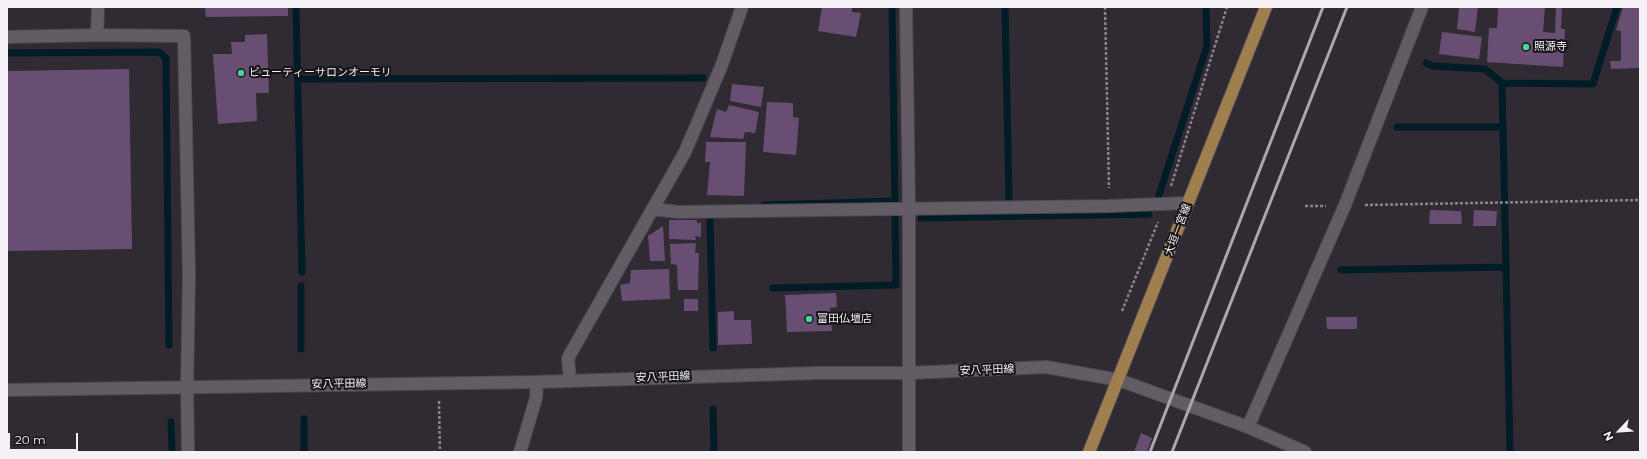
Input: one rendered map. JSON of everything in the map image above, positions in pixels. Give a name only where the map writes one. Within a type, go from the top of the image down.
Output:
[{"type":"main road","name":"大垣一宮線","points":[[1089,452],[1119,380],[1266,7]]},
{"type":"street","points":[[97,35],[98,7]]},
{"type":"street","points":[[570,380],[568,358],[685,152],[721,67],[742,7]]},
{"type":"street","points":[[906,7],[909,452]]},
{"type":"street","points":[[1248,427],[1345,205],[1422,7]]},
{"type":"street","points":[[7,37],[97,35],[184,36],[189,275],[187,386],[188,452]]},
{"type":"street","points":[[652,209],[678,212],[1188,204]]},
{"type":"street","name":"安八平田線","points":[[7,390],[187,386],[537,382],[816,372],[908,373],[1046,367],[1119,380],[1248,427],[1305,452]]},
{"type":"street","points":[[520,452],[536,398],[537,382]]},
{"type":"path","points":[[1105,7],[1109,206]]},
{"type":"path","points":[[1122,311],[1166,204],[1227,7]]},
{"type":"path","points":[[1345,205],[1640,200]]},
{"type":"path","points":[[439,383],[440,452]]},
{"type":"building","points":[[205,7],[288,7],[288,16],[206,17]]},
{"type":"building","points":[[822,7],[852,7],[852,12],[861,13],[856,37],[818,31]]},
{"type":"building","points":[[1459,7],[1478,7],[1475,32],[1457,29]]},
{"type":"building","name":"照源寺","points":[[1498,7],[1545,7],[1543,32],[1555,33],[1556,7],[1562,7],[1561,29],[1565,29],[1563,67],[1487,62],[1489,28],[1497,28]]},
{"type":"building","points":[[1623,7],[1640,7],[1640,68],[1611,69],[1610,61],[1621,61],[1621,31],[1616,30]]},
{"type":"building","points":[[1442,32],[1482,37],[1479,59],[1439,54]]},
{"type":"building","name":"ビューティーサロンオーモリ","points":[[267,34],[269,93],[256,93],[257,121],[218,124],[213,54],[232,54],[231,42],[245,42],[245,35]]},
{"type":"building","points":[[129,69],[132,249],[7,251],[7,71]]},
{"type":"building","points":[[732,84],[764,87],[761,107],[730,101]]},
{"type":"building","points":[[767,102],[793,103],[793,117],[799,118],[796,155],[763,152]]},
{"type":"building","points":[[729,105],[759,112],[755,133],[745,132],[743,139],[710,137],[717,109],[726,112]]},
{"type":"building","points":[[706,142],[746,142],[744,196],[707,195],[710,162],[705,162]]},
{"type":"building","points":[[1430,210],[1461,211],[1462,224],[1429,224]]},
{"type":"building","points":[[1474,210],[1497,211],[1496,226],[1473,226]]},
{"type":"building","points":[[669,220],[697,220],[697,223],[701,223],[701,237],[695,236],[696,240],[669,239]]},
{"type":"building","points":[[663,226],[665,261],[650,261],[648,236]]},
{"type":"building","points":[[696,243],[695,253],[699,253],[698,290],[678,290],[677,265],[671,264],[670,244]]},
{"type":"building","points":[[669,269],[670,299],[622,301],[620,285],[630,283],[631,270]]},
{"type":"building","name":"富田仏壇店","points":[[836,293],[837,307],[830,308],[832,331],[787,332],[785,295]]},
{"type":"building","points":[[684,299],[698,299],[698,311],[684,311]]},
{"type":"building","points":[[734,311],[734,320],[751,320],[752,344],[718,345],[718,312]]},
{"type":"building","points":[[1326,317],[1357,317],[1357,329],[1327,329]]},
{"type":"building","points":[[1141,433],[1152,438],[1147,452],[1134,452]]},
{"type":"waterway","points":[[296,7],[302,272]]},
{"type":"waterway","points":[[764,205],[895,201],[892,7]]},
{"type":"waterway","points":[[1005,7],[1009,199]]},
{"type":"waterway","points":[[1159,195],[1207,46],[1206,7]]},
{"type":"waterway","points":[[1510,452],[1502,83],[1593,84],[1617,7]]},
{"type":"waterway","points":[[7,53],[159,52],[166,58],[169,345]]},
{"type":"waterway","points":[[1426,63],[1433,66],[1485,69],[1502,83]]},
{"type":"waterway","points":[[298,79],[703,78]]},
{"type":"waterway","points":[[1397,127],[1503,127]]},
{"type":"waterway","points":[[921,218],[1149,214]]},
{"type":"waterway","points":[[773,288],[896,285],[895,218]]},
{"type":"waterway","points":[[710,219],[713,348]]},
{"type":"waterway","points":[[1341,270],[1506,267]]},
{"type":"waterway","points":[[301,286],[301,349]]},
{"type":"waterway","points":[[713,409],[714,452]]},
{"type":"waterway","points":[[304,419],[304,452]]},
{"type":"waterway","points":[[171,422],[172,452]]},
{"type":"railway","points":[[1150,452],[1323,7]]},
{"type":"railway","points":[[1172,452],[1347,7]]},
{"type":"place","name":"照源寺","points":[[1526,47]]},
{"type":"place","name":"ビューティーサロンオーモリ","points":[[241,73]]},
{"type":"place","name":"富田仏壇店","points":[[809,319]]}]
